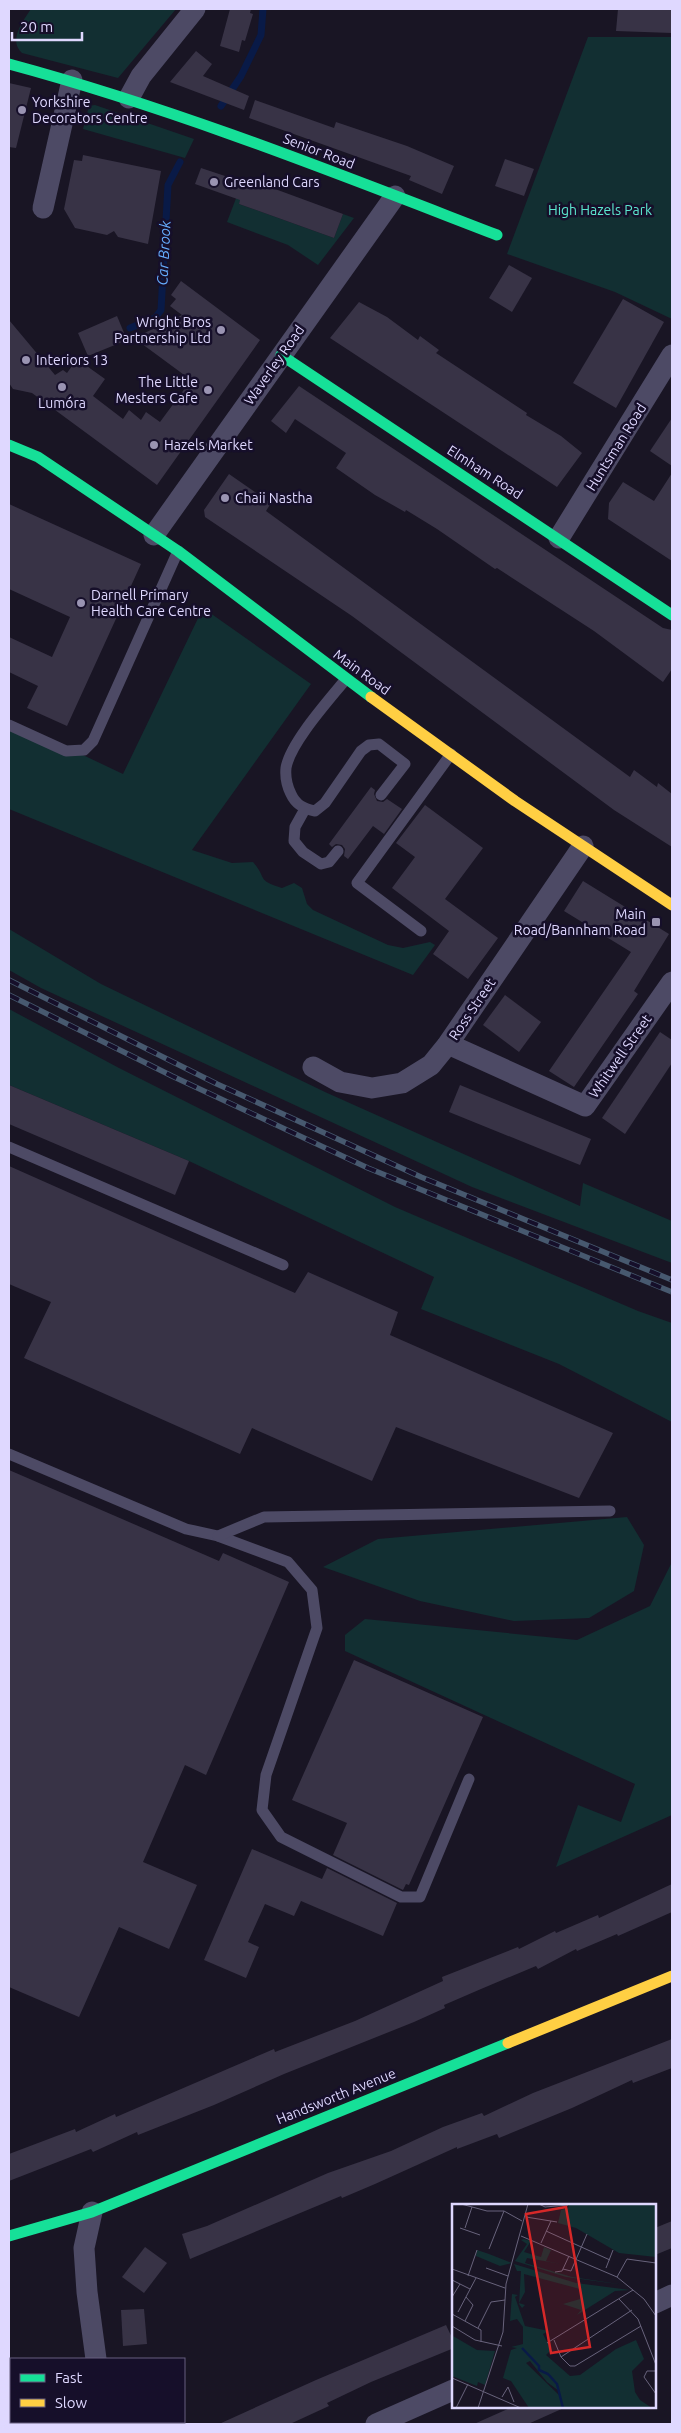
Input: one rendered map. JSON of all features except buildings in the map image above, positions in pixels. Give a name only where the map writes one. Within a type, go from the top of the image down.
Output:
[{"type":"street","points":[[129,98],[141,76],[194,9]]},
{"type":"street","name":"Senior Road","points":[[9,64],[72,80],[240,136],[497,234]]},
{"type":"street","points":[[43,208],[72,80]]},
{"type":"street","name":"Waverley Road","points":[[154,535],[395,196]]},
{"type":"street","name":"Elmham Road","points":[[281,355],[559,538],[672,615]]},
{"type":"street","name":"Huntsman Road","points":[[559,538],[672,355]]},
{"type":"street","name":"Main Road","points":[[20,438],[38,457]]},
{"type":"street","name":"Main Road","points":[[9,445],[38,457],[178,551],[346,679],[583,846],[672,906]]},
{"type":"street","name":"Ross Street","points":[[313,1067],[340,1082],[372,1088],[402,1083],[431,1065],[448,1044],[583,846]]},
{"type":"street","name":"Whitwell Street","points":[[448,1044],[585,1106],[672,982]]},
{"type":"street","name":"Handsworth Avenue","points":[[9,2236],[92,2212],[672,1976]]},
{"type":"street","points":[[92,2212],[84,2248],[87,2292],[96,2358]]},
{"type":"street","points":[[656,2303],[672,2295]]},
{"type":"street","points":[[376,2424],[452,2391]]},
{"type":"lane","points":[[9,725],[66,751],[84,750],[93,741],[178,551]]},
{"type":"lane","points":[[346,679],[293,749],[286,768],[287,785],[294,800],[305,810],[315,811],[325,804],[361,751],[369,745],[379,744],[405,764],[381,794]]},
{"type":"lane","points":[[421,931],[357,883],[451,754]]},
{"type":"lane","points":[[305,810],[295,827],[294,841],[303,852],[321,864],[330,862],[338,851]]},
{"type":"lane","points":[[9,1147],[283,1265]]},
{"type":"lane","points":[[9,1454],[186,1529],[218,1536],[288,1562],[312,1590],[317,1628],[266,1775],[262,1810],[281,1837],[401,1897],[420,1897],[469,1779]]},
{"type":"lane","points":[[218,1536],[264,1517],[610,1511]]},
{"type":"green space","points":[[31,9],[176,9],[118,78],[22,53],[16,42],[18,31]]},
{"type":"green space","name":"High Hazels Park","points":[[588,37],[672,37],[672,319],[615,292],[507,254]]},
{"type":"green space","points":[[95,105],[194,139],[185,158],[83,129],[89,106]]},
{"type":"green space","points":[[243,180],[247,182],[239,204],[334,238],[343,214],[354,218],[318,265],[288,245],[227,222]]},
{"type":"green space","points":[[203,608],[311,684],[192,850],[232,863],[253,862],[268,883],[282,888],[294,883],[302,888],[307,904],[313,910],[388,945],[403,948],[430,942],[435,945],[413,975],[9,809],[9,720],[123,774]]},
{"type":"green space","points":[[9,929],[101,984],[325,1092],[580,1206],[583,1183],[672,1221],[672,1263],[472,1187],[41,988],[9,970]]},
{"type":"green space","points":[[9,1009],[119,1068],[395,1207],[638,1311],[672,1323],[672,1422],[559,1364],[421,1309],[434,1277],[189,1161],[9,1085]]},
{"type":"green space","points":[[627,1517],[644,1545],[634,1591],[589,1618],[514,1621],[420,1601],[323,1567],[378,1539]]},
{"type":"green space","points":[[672,1562],[672,1815],[556,1867],[578,1805],[621,1822],[635,1784],[345,1651],[345,1635],[365,1619],[577,1640],[650,1606]]},
{"type":"waterway","name":"Car Brook","points":[[221,106],[241,76],[261,35],[263,9]]},
{"type":"waterway","name":"Car Brook","points":[[130,328],[155,318],[161,310],[168,185],[180,162]]},
{"type":"railway","points":[[9,980],[217,1084],[421,1177],[672,1280]]},
{"type":"railway","points":[[9,995],[172,1076],[368,1168],[672,1292]]},
{"type":"traffic: fast","points":[[9,64],[133,101],[255,143],[497,235]]},
{"type":"traffic: fast","points":[[281,355],[672,615]]},
{"type":"traffic: fast","points":[[9,445],[38,457],[178,551],[371,697]]},
{"type":"traffic: fast","points":[[9,2236],[92,2212],[508,2043]]},
{"type":"traffic: slow","points":[[371,697],[515,801],[672,905]]},
{"type":"traffic: slow","points":[[508,2043],[672,1976]]},
{"type":"place","name":"Yorkshire Decorators Centre","points":[[22,110]]},
{"type":"place","name":"Greenland Cars","points":[[214,182]]},
{"type":"place","name":"Wright Bros Partnership Ltd","points":[[221,330]]},
{"type":"place","name":"Interiors 13","points":[[26,360]]},
{"type":"place","name":"Lumóra","points":[[62,387]]},
{"type":"place","name":"The Little Mesters Cafe","points":[[208,390]]},
{"type":"place","name":"Hazels Market","points":[[154,445]]},
{"type":"place","name":"Chaii Nastha","points":[[225,498]]},
{"type":"place","name":"Darnell Primary Health Care Centre","points":[[81,603]]},
{"type":"place","name":"Main Road/Bannham Road","points":[[656,922]]}]
